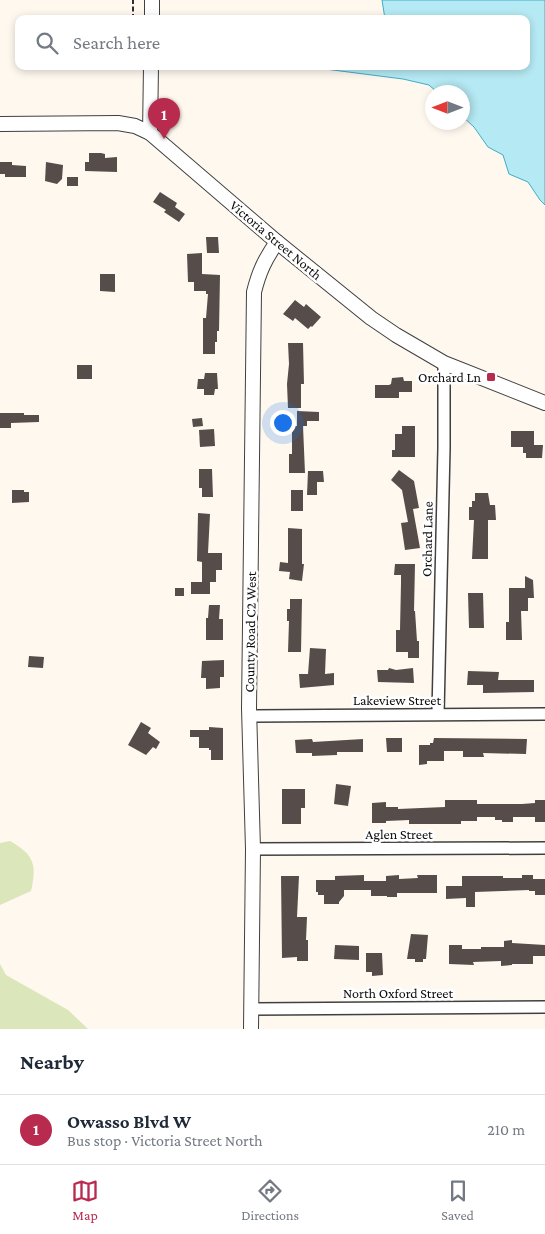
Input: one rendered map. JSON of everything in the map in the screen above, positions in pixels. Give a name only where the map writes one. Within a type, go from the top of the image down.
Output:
[{"type":"street","points":[[152,0],[152,15]]},
{"type":"street","points":[[150,133],[151,70]]},
{"type":"street","name":"Victoria Street North","points":[[0,124],[118,123],[135,126],[150,133],[277,242],[371,318],[444,363],[545,403]]},
{"type":"street","name":"County Road C2 West","points":[[251,1029],[253,849],[250,716],[254,292],[266,258],[277,242]]},
{"type":"street","name":"Orchard Lane","points":[[438,714],[444,458],[444,363]]},
{"type":"street","name":"Lakeview Street","points":[[250,716],[545,714]]},
{"type":"street","name":"Aglen Street","points":[[253,849],[545,848]]},
{"type":"street","name":"North Oxford Street","points":[[251,1009],[545,1007]]},
{"type":"path","points":[[132,15],[133,0]]},
{"type":"green space","points":[[10,841],[24,851],[32,861],[33,882],[31,891],[0,905],[0,843]]},
{"type":"green space","points":[[0,964],[6,975],[68,1010],[88,1029],[0,1029]]},
{"type":"water","points":[[382,0],[545,0],[545,205],[528,182],[509,174],[503,155],[488,147],[470,123],[470,85],[429,85],[403,79],[333,70],[530,70],[530,15],[384,15]]},
{"type":"building","points":[[89,153],[105,154],[105,158],[117,157],[117,172],[85,171],[85,162],[89,162]]},
{"type":"building","points":[[0,162],[12,162],[12,165],[26,166],[26,177],[5,177],[5,174],[0,174]]},
{"type":"building","points":[[46,162],[63,165],[62,179],[57,184],[45,181]]},
{"type":"building","points":[[67,177],[78,177],[78,186],[67,186]]},
{"type":"building","points":[[160,192],[177,203],[175,207],[185,214],[179,222],[164,212],[166,210],[153,202]]},
{"type":"building","points":[[206,237],[218,237],[219,253],[207,253]]},
{"type":"building","points":[[202,253],[202,274],[220,275],[219,331],[217,331],[217,342],[215,342],[215,354],[203,354],[203,318],[206,318],[208,294],[206,294],[206,291],[194,291],[194,282],[188,282],[187,254]]},
{"type":"building","points":[[100,274],[115,274],[115,292],[100,291]]},
{"type":"building","points":[[295,300],[304,307],[306,304],[321,317],[312,327],[308,329],[295,318],[293,321],[283,314]]},
{"type":"building","points":[[288,343],[303,343],[304,384],[301,384],[301,408],[288,408]]},
{"type":"building","points":[[77,365],[92,365],[92,379],[77,379]]},
{"type":"building","points":[[205,373],[217,373],[218,389],[215,389],[214,395],[204,395],[204,389],[197,389],[198,379],[204,379]]},
{"type":"building","points":[[403,377],[404,381],[412,381],[412,392],[399,392],[399,398],[375,398],[375,385],[389,385],[392,378]]},
{"type":"building","points":[[297,411],[319,412],[319,421],[307,421],[307,426],[303,426],[305,473],[289,473],[289,454],[292,454],[292,426],[297,426]]},
{"type":"building","points":[[0,413],[39,415],[39,422],[11,423],[11,428],[0,428]]},
{"type":"building","points":[[202,418],[203,426],[193,427],[192,419]]},
{"type":"building","points":[[402,426],[415,426],[415,457],[392,457],[392,450],[395,450],[395,434],[402,434]]},
{"type":"building","points":[[214,429],[215,446],[200,447],[199,430]]},
{"type":"building","points":[[511,431],[534,431],[534,445],[543,445],[542,458],[526,458],[526,453],[523,453],[523,447],[511,447]]},
{"type":"building","points":[[199,469],[212,469],[213,497],[202,497],[202,488],[199,488]]},
{"type":"building","points":[[399,470],[414,481],[419,508],[413,509],[420,548],[405,550],[401,523],[408,522],[402,490],[391,480]]},
{"type":"building","points":[[308,471],[323,471],[324,482],[317,482],[317,495],[307,495]]},
{"type":"building","points":[[12,490],[29,492],[29,502],[12,503]]},
{"type":"building","points":[[291,490],[303,490],[303,511],[291,511]]},
{"type":"building","points":[[475,493],[488,493],[490,505],[495,505],[496,520],[488,520],[488,559],[472,559],[474,520],[469,520],[469,507],[472,507],[472,501],[475,501]]},
{"type":"building","points":[[198,513],[210,514],[208,553],[222,553],[222,570],[216,570],[216,582],[210,582],[210,594],[191,594],[191,582],[202,582],[202,562],[197,561]]},
{"type":"building","points":[[288,528],[302,529],[302,564],[304,564],[302,581],[289,579],[290,572],[279,571],[280,562],[288,563]]},
{"type":"building","points":[[395,564],[415,564],[414,611],[417,641],[419,641],[419,658],[408,658],[408,652],[396,652],[396,630],[400,630],[401,575],[394,575]]},
{"type":"building","points":[[525,576],[533,580],[534,598],[528,598],[528,611],[521,611],[522,640],[506,640],[506,622],[509,622],[509,588],[525,588]]},
{"type":"building","points":[[175,588],[184,588],[184,596],[175,596]]},
{"type":"building","points":[[468,593],[483,593],[484,628],[469,628]]},
{"type":"building","points":[[290,599],[302,599],[301,652],[288,652],[289,621],[287,621],[287,609],[290,609]]},
{"type":"building","points":[[209,605],[220,605],[219,619],[223,619],[223,640],[206,640],[206,618],[208,618]]},
{"type":"building","points":[[310,648],[326,649],[325,674],[334,673],[334,685],[300,688],[299,674],[308,674]]},
{"type":"building","points":[[29,656],[44,657],[43,668],[28,667]]},
{"type":"building","points":[[224,660],[224,677],[220,677],[220,688],[206,689],[206,678],[201,678],[202,661]]},
{"type":"building","points":[[389,668],[396,670],[413,668],[414,683],[378,682],[377,670],[388,670]]},
{"type":"building","points":[[468,671],[499,672],[498,680],[534,680],[534,692],[483,693],[483,685],[467,685]]},
{"type":"building","points":[[141,722],[151,728],[148,733],[160,742],[156,749],[153,747],[146,755],[128,745]]},
{"type":"building","points":[[209,727],[223,728],[223,760],[211,760],[211,750],[209,748],[199,748],[199,737],[190,737],[190,730],[209,730]]},
{"type":"building","points":[[386,738],[402,738],[402,752],[387,752]]},
{"type":"building","points":[[434,738],[527,739],[526,754],[483,753],[484,757],[463,757],[463,751],[444,751],[444,761],[427,761],[427,764],[419,765],[419,745],[430,745],[430,743],[433,743]]},
{"type":"building","points":[[312,739],[313,742],[363,739],[363,752],[337,752],[337,755],[312,756],[312,753],[296,753],[295,740]]},
{"type":"building","points":[[336,784],[351,786],[348,806],[334,804]]},
{"type":"building","points":[[282,789],[305,789],[305,808],[301,808],[301,824],[282,824]]},
{"type":"building","points":[[445,800],[477,800],[477,804],[522,804],[535,803],[535,800],[545,800],[545,822],[535,822],[535,817],[513,817],[513,822],[502,822],[502,820],[495,820],[495,817],[477,817],[477,821],[461,821],[461,824],[409,824],[409,820],[372,823],[372,803],[386,802],[386,807],[398,807],[398,809],[445,807]]},
{"type":"building","points":[[364,875],[364,881],[386,881],[386,876],[399,875],[399,879],[418,878],[417,875],[437,875],[437,893],[397,893],[397,897],[387,897],[371,896],[371,890],[344,890],[344,896],[339,904],[324,904],[324,895],[318,895],[318,892],[316,892],[316,880],[335,880],[335,876]]},
{"type":"building","points":[[522,875],[533,875],[533,879],[545,879],[545,895],[535,895],[535,891],[529,890],[475,892],[475,907],[466,907],[466,898],[446,899],[446,886],[462,886],[462,876],[522,878]]},
{"type":"building","points":[[281,876],[299,876],[297,917],[307,917],[306,940],[308,940],[308,961],[297,961],[297,957],[282,958]]},
{"type":"building","points":[[411,934],[428,935],[426,959],[423,959],[423,962],[407,959]]},
{"type":"building","points":[[512,940],[512,943],[545,945],[545,956],[533,956],[533,964],[501,966],[501,961],[473,962],[474,965],[449,964],[449,945],[462,945],[462,949],[481,949],[481,947],[504,947],[504,941]]},
{"type":"building","points":[[335,945],[359,946],[359,960],[334,959]]},
{"type":"building","points":[[366,953],[382,953],[383,975],[372,976],[372,972],[366,972]]},
{"type":"place","name":"Owasso Blvd W","points":[[164,139]]},
{"type":"place","name":"Orchard Ln","points":[[491,377]]}]
